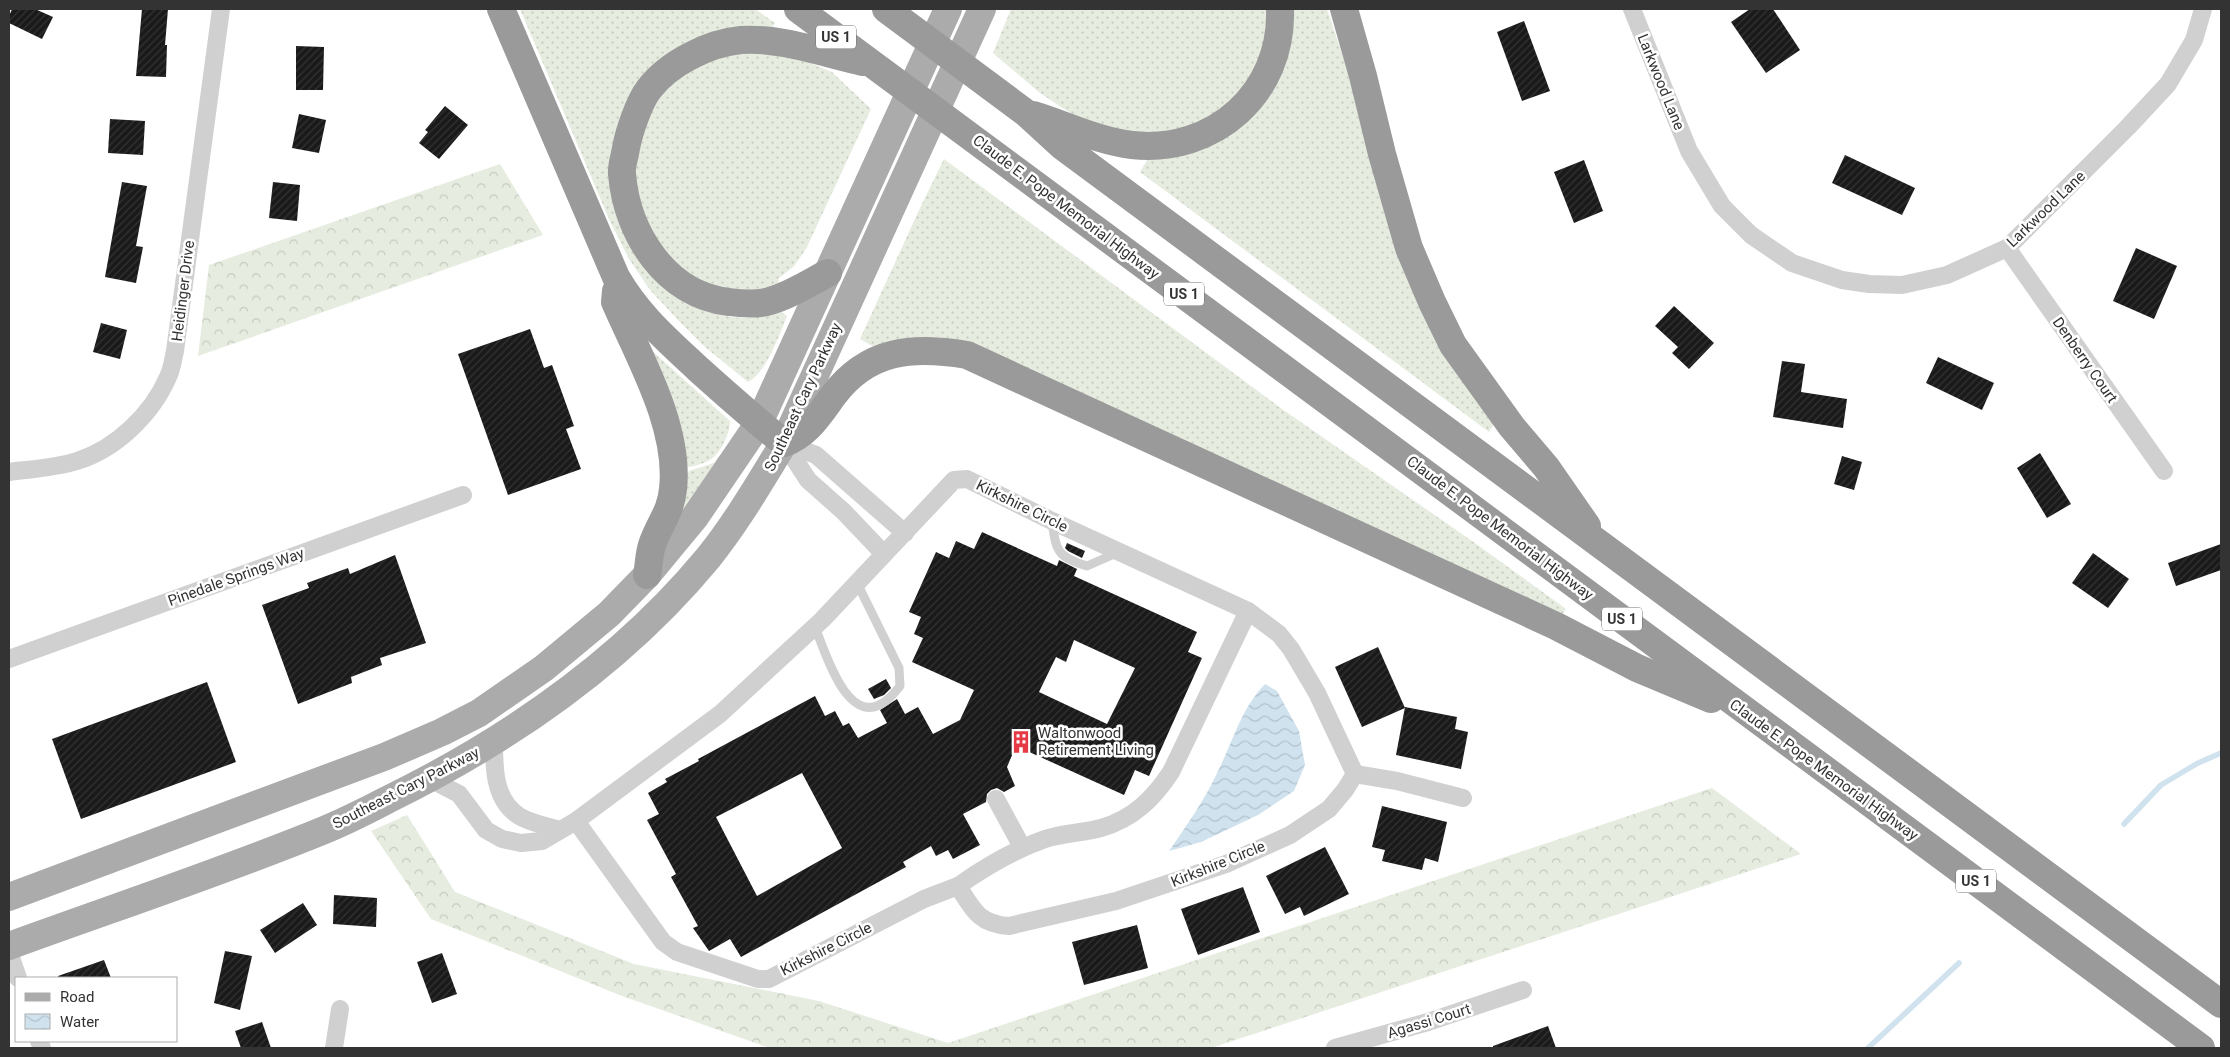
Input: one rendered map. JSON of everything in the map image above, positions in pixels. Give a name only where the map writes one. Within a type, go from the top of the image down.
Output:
[{"type":"highway","points":[[501,9],[616,277],[627,296],[650,324],[759,423],[784,443],[796,439],[805,431],[853,374],[882,356],[909,351],[935,350],[967,355],[1556,626],[1637,668],[1750,715]]},
{"type":"highway","name":"Claude E. Pope Memorial Highway","points":[[798,9],[2201,1048]]},
{"type":"highway","points":[[886,9],[1026,113],[1062,146],[2221,1004]]},
{"type":"highway","points":[[1026,113],[1103,140],[1131,145],[1175,144],[1203,135],[1232,118],[1262,82],[1279,37],[1280,9]]},
{"type":"highway","points":[[1344,9],[1409,248],[1432,302],[1453,345],[1512,427],[1546,466],[1599,544]]},
{"type":"highway","points":[[828,273],[770,301],[747,304],[715,301],[684,288],[660,267],[638,236],[628,208],[622,172],[629,132],[649,89],[670,69],[692,55],[717,46],[740,40],[766,41],[874,65]]},
{"type":"highway","points":[[616,277],[615,302],[666,421],[674,461],[673,489],[669,511],[651,546],[647,575]]},
{"type":"main road","name":"Southeast Cary Parkway","points":[[9,897],[384,757],[442,732],[511,693],[551,663],[609,614],[647,575],[696,517],[759,423],[948,9]]},
{"type":"main road","name":"Southeast Cary Parkway","points":[[9,946],[324,830],[430,779],[494,742],[541,710],[588,674],[657,614],[713,550],[760,485],[784,443],[982,9]]},
{"type":"street","name":"Heidinger Drive","points":[[9,472],[53,467],[97,453],[119,438],[137,422],[160,393],[169,375],[175,351],[221,9]]},
{"type":"street","name":"Larkwood Lane","points":[[1632,9],[1689,152],[1722,206],[1751,235],[1792,263],[1842,280],[1869,284],[1902,285],[1947,275],[2007,248],[2128,128],[2168,84],[2194,40],[2203,9]]},
{"type":"street","name":"Denberry Court","points":[[2007,248],[2164,471]]},
{"type":"street","points":[[784,443],[816,455],[905,533]]},
{"type":"street","points":[[784,443],[808,480],[844,512],[884,554]]},
{"type":"street","name":"Kirkshire Circle","points":[[430,779],[459,794],[486,830],[502,839],[521,843],[542,841],[576,821],[720,714],[815,627],[954,480],[967,479],[1052,521],[1248,611],[1279,634],[1291,649],[1317,693],[1355,774],[1345,790],[1328,809],[1290,834],[1226,864],[1116,901],[1020,925],[996,925],[981,919],[958,886],[924,899],[769,979],[758,979],[677,952],[663,942],[576,821]]},
{"type":"street","name":"Pinedale Springs Way","points":[[9,659],[463,495]]},
{"type":"street","points":[[958,886],[979,871],[1022,848],[1048,838],[1102,828],[1123,820],[1141,808],[1158,792],[1171,772],[1248,611]]},
{"type":"street","points":[[494,742],[494,769],[497,784],[507,807],[520,817],[560,830]]},
{"type":"street","points":[[1355,774],[1397,781],[1463,798]]},
{"type":"street","points":[[996,799],[1022,848]]},
{"type":"street","points":[[9,952],[18,977]]},
{"type":"street","name":"Agassi Court","points":[[1335,1048],[1428,1022],[1523,990]]},
{"type":"street","points":[[334,1048],[340,1009]]},
{"type":"lane","points":[[1052,521],[1055,545],[1066,560],[1087,566],[1119,552]]},
{"type":"lane","points":[[815,627],[841,688],[850,699],[864,706],[874,706],[886,701],[900,686],[899,668],[857,583]]},
{"type":"green space","points":[[520,9],[755,9],[775,23],[770,32],[654,73],[619,216],[627,238],[650,275],[682,301],[701,310],[723,316],[751,318],[781,312],[787,316],[766,362],[755,377],[748,382],[705,347],[679,321],[650,290],[629,259],[609,219]]},
{"type":"green space","points":[[1011,9],[1272,9],[1265,57],[1237,99],[1196,128],[1146,137],[1082,121],[1040,93],[993,53]]},
{"type":"green space","points":[[1293,9],[1327,9],[1353,87],[1496,421],[1489,432],[1140,172],[1150,155],[1190,152],[1210,146],[1230,134],[1277,79],[1289,50]]},
{"type":"green space","points":[[752,48],[788,54],[832,72],[871,109],[806,249],[794,266],[778,279],[780,286],[759,293],[718,289],[675,268],[643,225],[631,167],[650,108],[665,87],[693,66]]},
{"type":"green space","points":[[944,159],[1282,409],[1566,609],[1560,617],[980,347],[939,337],[909,338],[874,347],[860,339]]},
{"type":"green space","points":[[500,164],[543,235],[198,356],[209,265]]},
{"type":"green space","points":[[650,349],[730,421],[724,444],[708,461],[689,467],[684,463]]},
{"type":"green space","points":[[721,454],[681,515],[685,477],[689,471],[714,463]]},
{"type":"green space","points":[[1712,788],[1801,854],[1211,1048],[770,1048],[622,996],[431,919],[371,831],[407,815],[455,892],[634,964],[819,1001],[948,1043]]},
{"type":"water","points":[[1265,684],[1277,691],[1299,731],[1305,765],[1294,791],[1258,815],[1201,842],[1169,851],[1196,811],[1224,758],[1244,714]]},
{"type":"building","points":[[12,9],[35,9],[53,17],[42,39],[9,23]]},
{"type":"building","points":[[142,9],[168,9],[165,45],[167,45],[166,77],[136,76]]},
{"type":"building","points":[[1750,9],[1773,9],[1800,50],[1766,73],[1731,22]]},
{"type":"building","points":[[1524,21],[1550,91],[1522,101],[1497,32]]},
{"type":"building","points":[[296,46],[324,47],[323,90],[296,90]]},
{"type":"building","points":[[445,106],[468,125],[439,159],[419,143],[428,132],[425,130]]},
{"type":"building","points":[[299,114],[326,120],[319,153],[292,148]]},
{"type":"building","points":[[110,119],[145,121],[143,155],[108,153]]},
{"type":"building","points":[[1845,155],[1915,188],[1902,215],[1832,183]]},
{"type":"building","points":[[1584,160],[1603,211],[1574,223],[1554,172]]},
{"type":"building","points":[[122,182],[147,186],[136,246],[143,247],[136,283],[105,277]]},
{"type":"building","points":[[273,182],[300,185],[297,221],[269,218]]},
{"type":"building","points":[[2136,248],[2177,266],[2154,319],[2113,301]]},
{"type":"building","points":[[1674,306],[1714,343],[1689,369],[1672,353],[1678,347],[1655,326]]},
{"type":"building","points":[[101,323],[127,330],[120,359],[93,352]]},
{"type":"building","points":[[530,329],[544,368],[552,365],[574,426],[566,429],[581,469],[508,495],[458,354]]},
{"type":"building","points":[[1938,357],[1994,383],[1982,410],[1926,383]]},
{"type":"building","points":[[1782,361],[1805,364],[1801,392],[1847,399],[1843,428],[1773,417]]},
{"type":"building","points":[[2040,453],[2071,504],[2047,518],[2017,468]]},
{"type":"building","points":[[1842,456],[1862,462],[1854,490],[1834,484]]},
{"type":"building","name":"Waltonwood Retirement Living","points":[[982,532],[1057,566],[1059,560],[1077,569],[1074,576],[1197,632],[1188,652],[1202,658],[1149,776],[1135,770],[1124,795],[1016,746],[1007,767],[1015,786],[1004,792],[997,788],[991,790],[987,794],[986,802],[963,814],[980,845],[953,859],[948,850],[936,856],[931,846],[903,862],[906,867],[741,957],[730,939],[709,951],[693,928],[698,926],[671,877],[676,874],[647,820],[659,814],[648,793],[667,782],[665,779],[699,761],[698,759],[815,696],[825,716],[835,711],[843,726],[849,723],[858,738],[887,723],[880,710],[897,699],[905,714],[918,707],[933,734],[960,720],[974,690],[912,662],[923,638],[914,634],[921,617],[909,612],[936,552],[949,558],[956,541],[974,549]],"holes":[[[1074,640],[1135,668],[1107,724],[1039,692],[1056,657],[1066,662]],[[802,773],[842,848],[757,896],[716,817]]]},
{"type":"building","points":[[1067,543],[1085,551],[1082,558],[1065,548]]},
{"type":"building","points":[[2221,544],[2221,570],[2176,586],[2168,563]]},
{"type":"building","points":[[2093,553],[2129,579],[2108,608],[2072,583]]},
{"type":"building","points":[[395,555],[426,643],[380,658],[382,665],[351,677],[352,683],[298,704],[262,605],[309,588],[307,583],[348,568],[350,574]]},
{"type":"building","points":[[1378,647],[1405,708],[1362,727],[1335,667]]},
{"type":"building","points":[[886,679],[891,688],[884,695],[874,699],[868,689]]},
{"type":"building","points":[[207,682],[236,762],[81,819],[52,739]]},
{"type":"building","points":[[1405,707],[1457,717],[1455,729],[1468,732],[1461,769],[1396,755]]},
{"type":"building","points":[[1382,806],[1447,822],[1438,862],[1425,858],[1422,870],[1382,861],[1385,850],[1372,847]]},
{"type":"building","points":[[1325,847],[1349,894],[1304,916],[1300,907],[1285,914],[1266,876]]},
{"type":"building","points":[[1243,887],[1260,932],[1198,955],[1181,909]]},
{"type":"building","points":[[334,895],[377,898],[376,927],[333,924]]},
{"type":"building","points":[[303,903],[317,925],[275,953],[260,930]]},
{"type":"building","points":[[1137,925],[1148,968],[1084,985],[1072,942]]},
{"type":"building","points":[[225,951],[252,956],[240,1010],[214,1003]]},
{"type":"building","points":[[442,953],[457,994],[432,1003],[417,962]]},
{"type":"building","points":[[104,960],[111,977],[58,977]]},
{"type":"building","points":[[262,1022],[271,1048],[241,1048],[235,1031]]},
{"type":"building","points":[[1548,1026],[1556,1048],[1493,1048],[1493,1046]]},
{"type":"waterway","points":[[2124,824],[2161,785],[2198,763],[2221,753]]},
{"type":"waterway","points":[[1868,1048],[1959,963]]},
{"type":"place","name":"Waltonwood Retirement Living","points":[[1021,742]]}]
